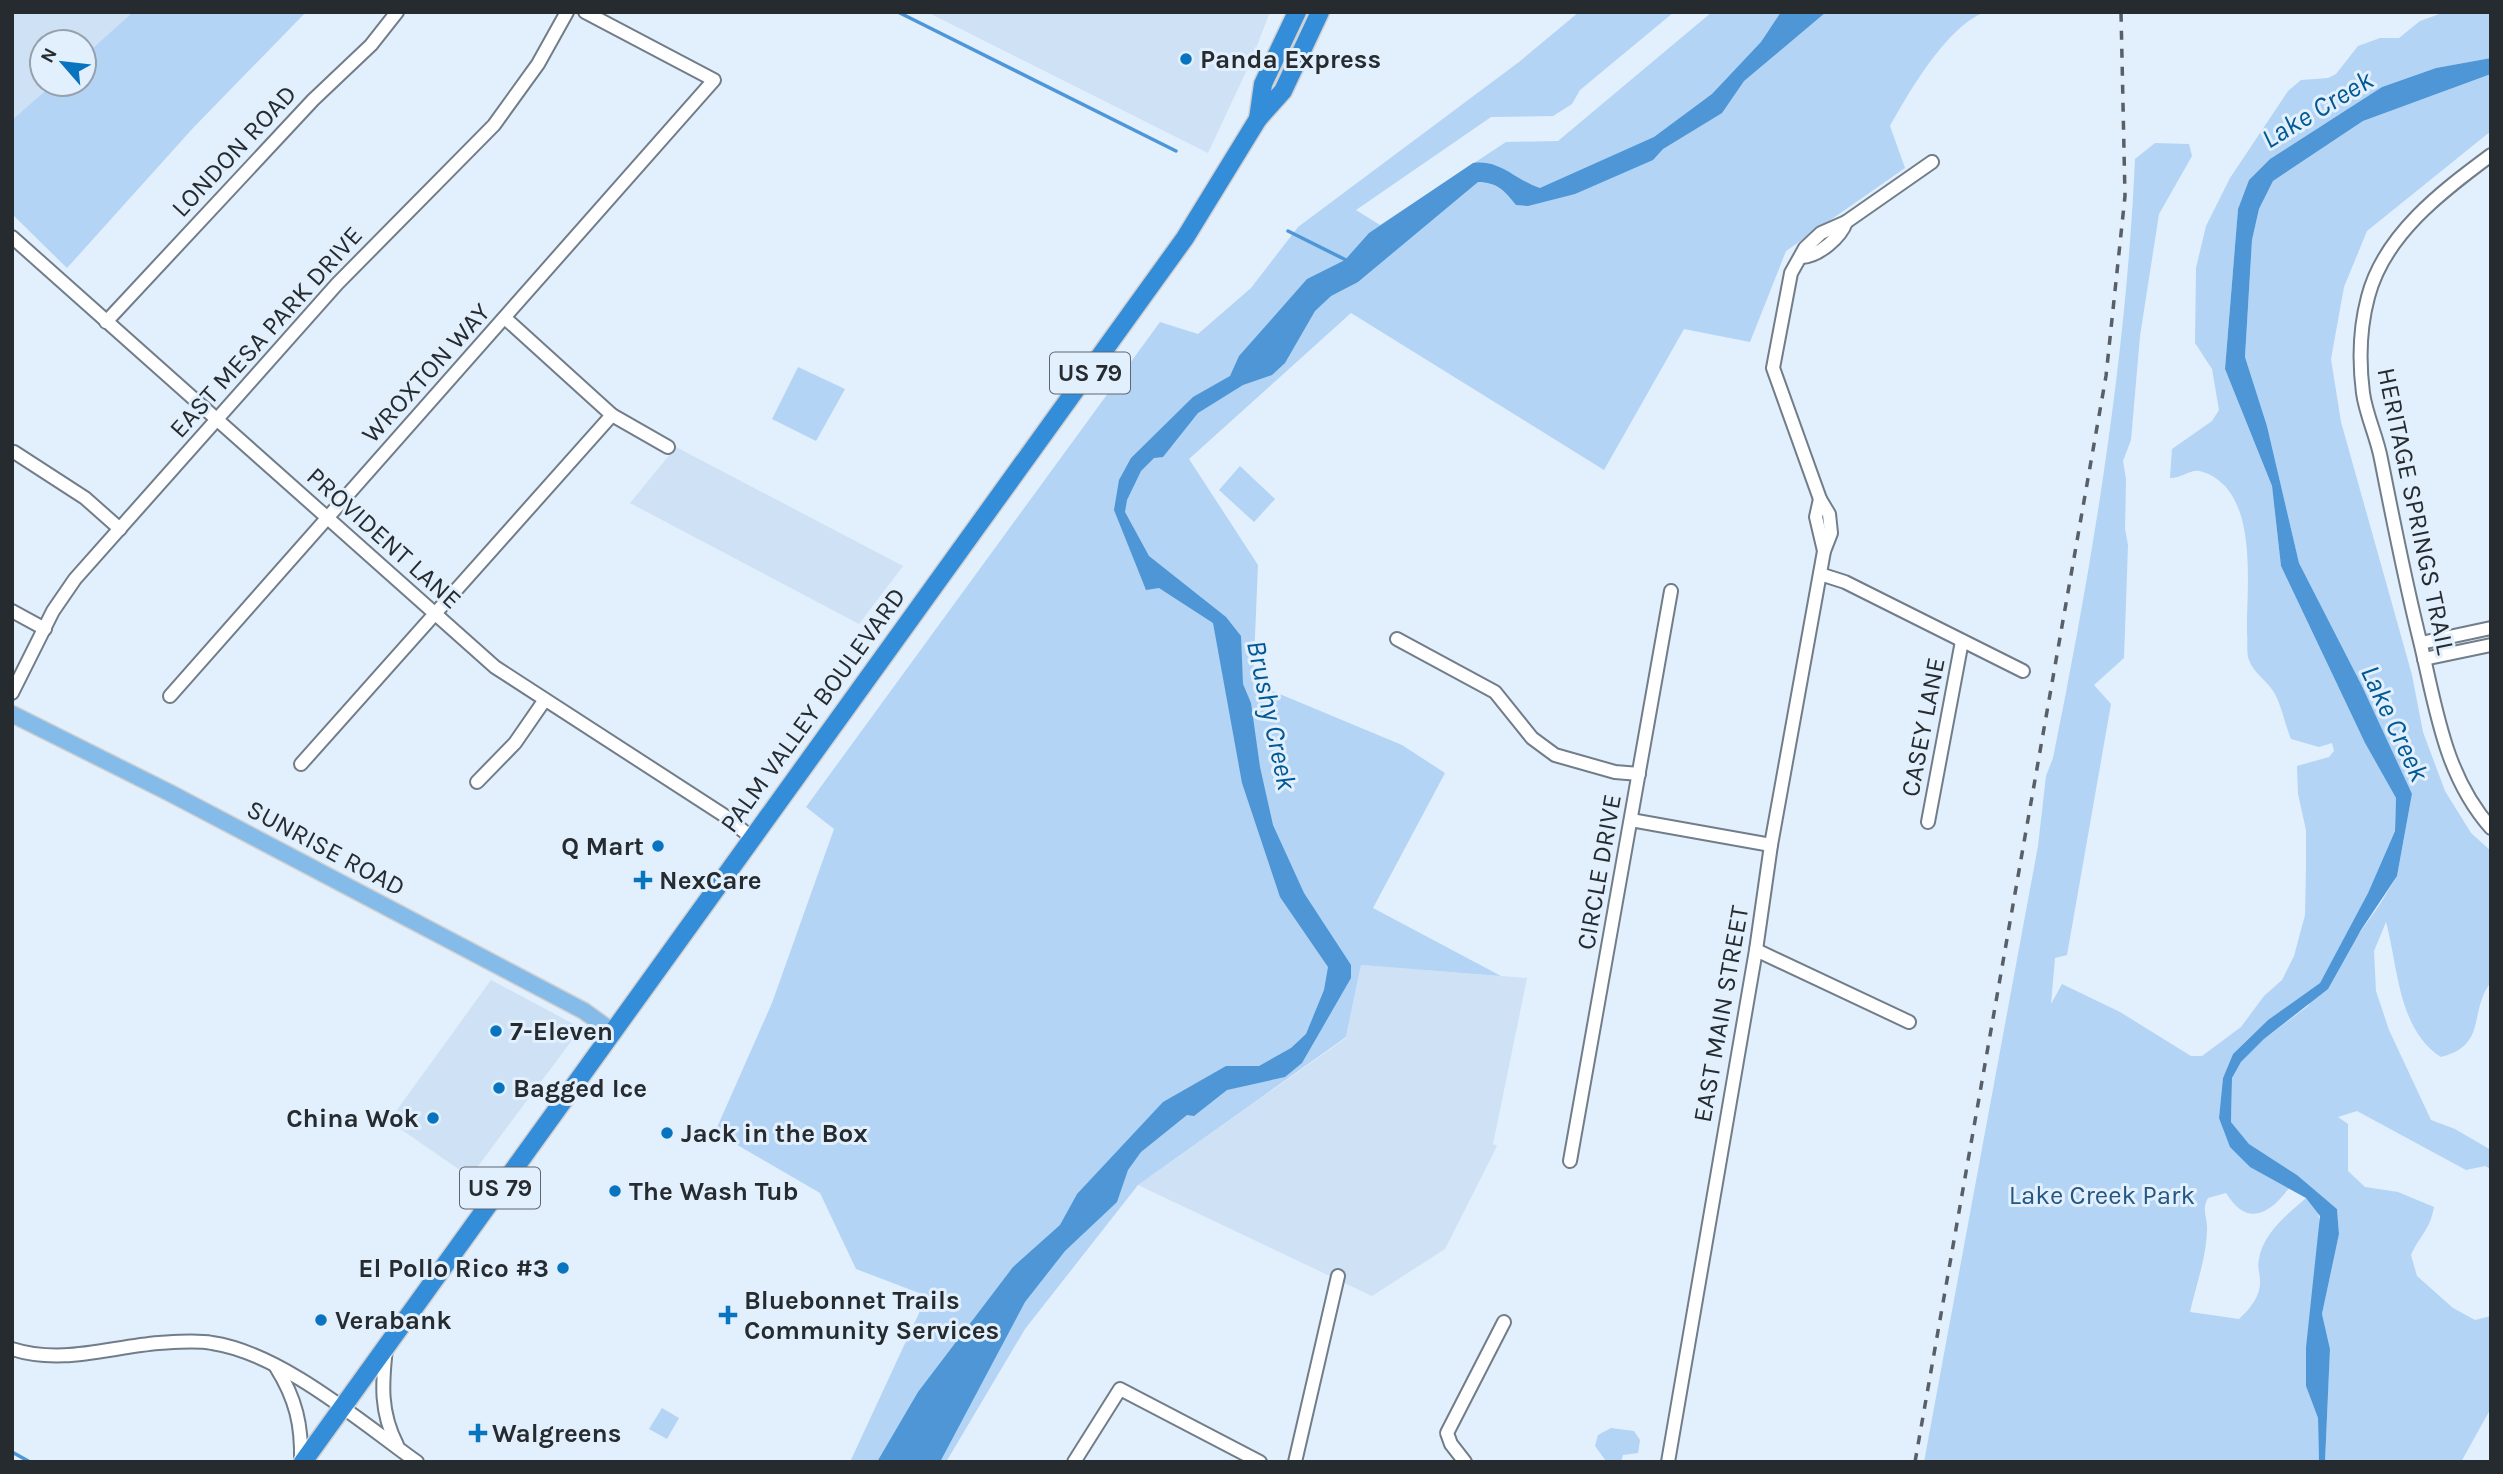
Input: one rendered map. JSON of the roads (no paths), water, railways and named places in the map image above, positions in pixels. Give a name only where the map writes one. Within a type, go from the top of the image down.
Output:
[{"type":"highway","name":"PALM VALLEY BOULEVARD","points":[[1258,119],[1263,84],[1297,12]]},
{"type":"highway","name":"PALM VALLEY BOULEVARD","points":[[302,1462],[1178,248],[1258,119],[1283,91],[1321,12]]},
{"type":"main road","name":"SUNRISE ROAD","points":[[12,714],[286,853],[584,1011],[613,1031]]},
{"type":"street","name":"LONDON ROAD","points":[[106,322],[313,100],[371,45],[397,12]]},
{"type":"street","name":"EAST MESA PARK DRIVE","points":[[12,693],[75,579],[337,284],[494,125],[538,64],[567,12]]},
{"type":"street","name":"WROXTON WAY","points":[[170,696],[714,80],[585,12]]},
{"type":"street","name":"HERITAGE SPRINGS TRAIL","points":[[2491,155],[2435,200],[2396,242],[2376,275],[2363,320],[2363,394],[2379,449],[2403,577],[2421,643],[2439,727],[2459,780],[2491,828]]},
{"type":"street","name":"EAST MAIN STREET","points":[[1668,1462],[1756,950],[1771,845],[1824,551],[1831,533],[1829,514],[1820,499],[1814,475],[1773,368],[1791,273],[1802,257],[1813,255],[1830,242],[1844,229],[1846,222],[1932,162]]},
{"type":"street","name":"PROVIDENT LANE","points":[[12,237],[495,667],[627,752],[752,838]]},
{"type":"street","points":[[505,318],[612,415],[668,447]]},
{"type":"street","points":[[301,764],[612,415]]},
{"type":"street","points":[[15,452],[85,498],[120,529]]},
{"type":"street","points":[[1820,574],[1845,582],[2023,671]]},
{"type":"street","name":"CIRCLE DRIVE","points":[[1570,1161],[1671,591]]},
{"type":"street","points":[[12,611],[45,629]]},
{"type":"street","points":[[2421,643],[2491,628]]},
{"type":"street","points":[[1397,639],[1495,692],[1532,738],[1555,755],[1615,772],[1639,774]]},
{"type":"street","name":"CASEY LANE","points":[[1928,822],[1962,641]]},
{"type":"street","points":[[2424,659],[2491,645]]},
{"type":"street","points":[[477,782],[515,743],[544,701]]},
{"type":"street","points":[[1632,820],[1771,845]]},
{"type":"street","points":[[1756,950],[1909,1022]]},
{"type":"street","points":[[1295,1462],[1338,1276]]},
{"type":"street","points":[[1465,1462],[1451,1444],[1447,1433],[1504,1322]]},
{"type":"street","points":[[12,1349],[34,1355],[71,1357],[159,1343],[209,1342],[274,1364],[342,1408],[417,1462]]},
{"type":"street","points":[[387,1344],[381,1397],[385,1417],[399,1449]]},
{"type":"street","points":[[274,1364],[289,1387],[300,1419],[302,1462]]},
{"type":"street","points":[[1074,1462],[1120,1389],[1260,1462]]},
{"type":"water","points":[[1781,12],[1826,12],[1744,81],[1722,113],[1663,149],[1653,160],[1575,194],[1528,206],[1516,205],[1500,188],[1478,182],[1358,282],[1331,296],[1315,311],[1285,363],[1272,375],[1243,385],[1198,413],[1163,457],[1154,458],[1141,471],[1127,500],[1125,512],[1149,556],[1226,617],[1241,636],[1243,684],[1251,703],[1260,767],[1273,825],[1304,893],[1351,965],[1351,978],[1302,1063],[1285,1077],[1227,1090],[1194,1116],[1187,1115],[1141,1152],[1128,1170],[1117,1202],[1065,1251],[1025,1302],[940,1462],[877,1462],[918,1392],[1013,1267],[1060,1225],[1077,1194],[1163,1102],[1226,1066],[1259,1066],[1291,1048],[1306,1034],[1324,990],[1328,967],[1280,897],[1242,783],[1213,623],[1159,588],[1146,590],[1114,510],[1119,480],[1131,458],[1193,397],[1230,376],[1239,356],[1307,279],[1345,260],[1369,233],[1473,163],[1491,164],[1540,188],[1654,137],[1712,94],[1761,42]]},
{"type":"water","points":[[2491,58],[2491,74],[2363,121],[2273,181],[2259,209],[2252,240],[2245,357],[2267,426],[2299,563],[2362,686],[2412,794],[2397,876],[2361,930],[2328,989],[2264,1039],[2241,1062],[2232,1078],[2231,1122],[2249,1144],[2297,1175],[2337,1209],[2339,1234],[2322,1314],[2330,1349],[2325,1462],[2319,1462],[2318,1418],[2306,1386],[2306,1347],[2320,1216],[2306,1198],[2250,1167],[2230,1147],[2219,1118],[2223,1078],[2233,1054],[2268,1020],[2320,983],[2368,893],[2395,831],[2396,798],[2365,743],[2281,566],[2272,486],[2225,369],[2238,209],[2249,180],[2270,159],[2382,87],[2436,68]]},
{"type":"waterway","points":[[898,12],[1176,151]]},
{"type":"waterway","points":[[1288,231],[1348,261]]},
{"type":"waterway","points":[[12,1452],[30,1462]]},
{"type":"railway","points":[[1915,1462],[2106,376],[2125,196],[2121,12]]},
{"type":"place","name":"Panda Express","points":[[1186,59]]},
{"type":"place","name":"Q Mart","points":[[658,846]]},
{"type":"place","name":"NexCare","points":[[643,880]]},
{"type":"place","name":"7-Eleven","points":[[496,1031]]},
{"type":"place","name":"Bagged Ice","points":[[499,1088]]},
{"type":"place","name":"China Wok","points":[[433,1118]]},
{"type":"place","name":"Jack in the Box","points":[[667,1133]]},
{"type":"place","name":"The Wash Tub","points":[[615,1191]]},
{"type":"place","name":"El Pollo Rico #3","points":[[563,1268]]},
{"type":"place","name":"Bluebonnet Trails Community Services","points":[[728,1315]]},
{"type":"place","name":"Verabank","points":[[321,1320]]},
{"type":"place","name":"Walgreens","points":[[478,1433]]},
{"type":"water label","name":"Lake Creek","points":[[2317,109]]},
{"type":"water label","name":"Brushy Creek","points":[[1272,715]]},
{"type":"water label","name":"Lake Creek","points":[[2395,723]]},
{"type":"park label","name":"Lake Creek Park","points":[[2102,1195]]}]
